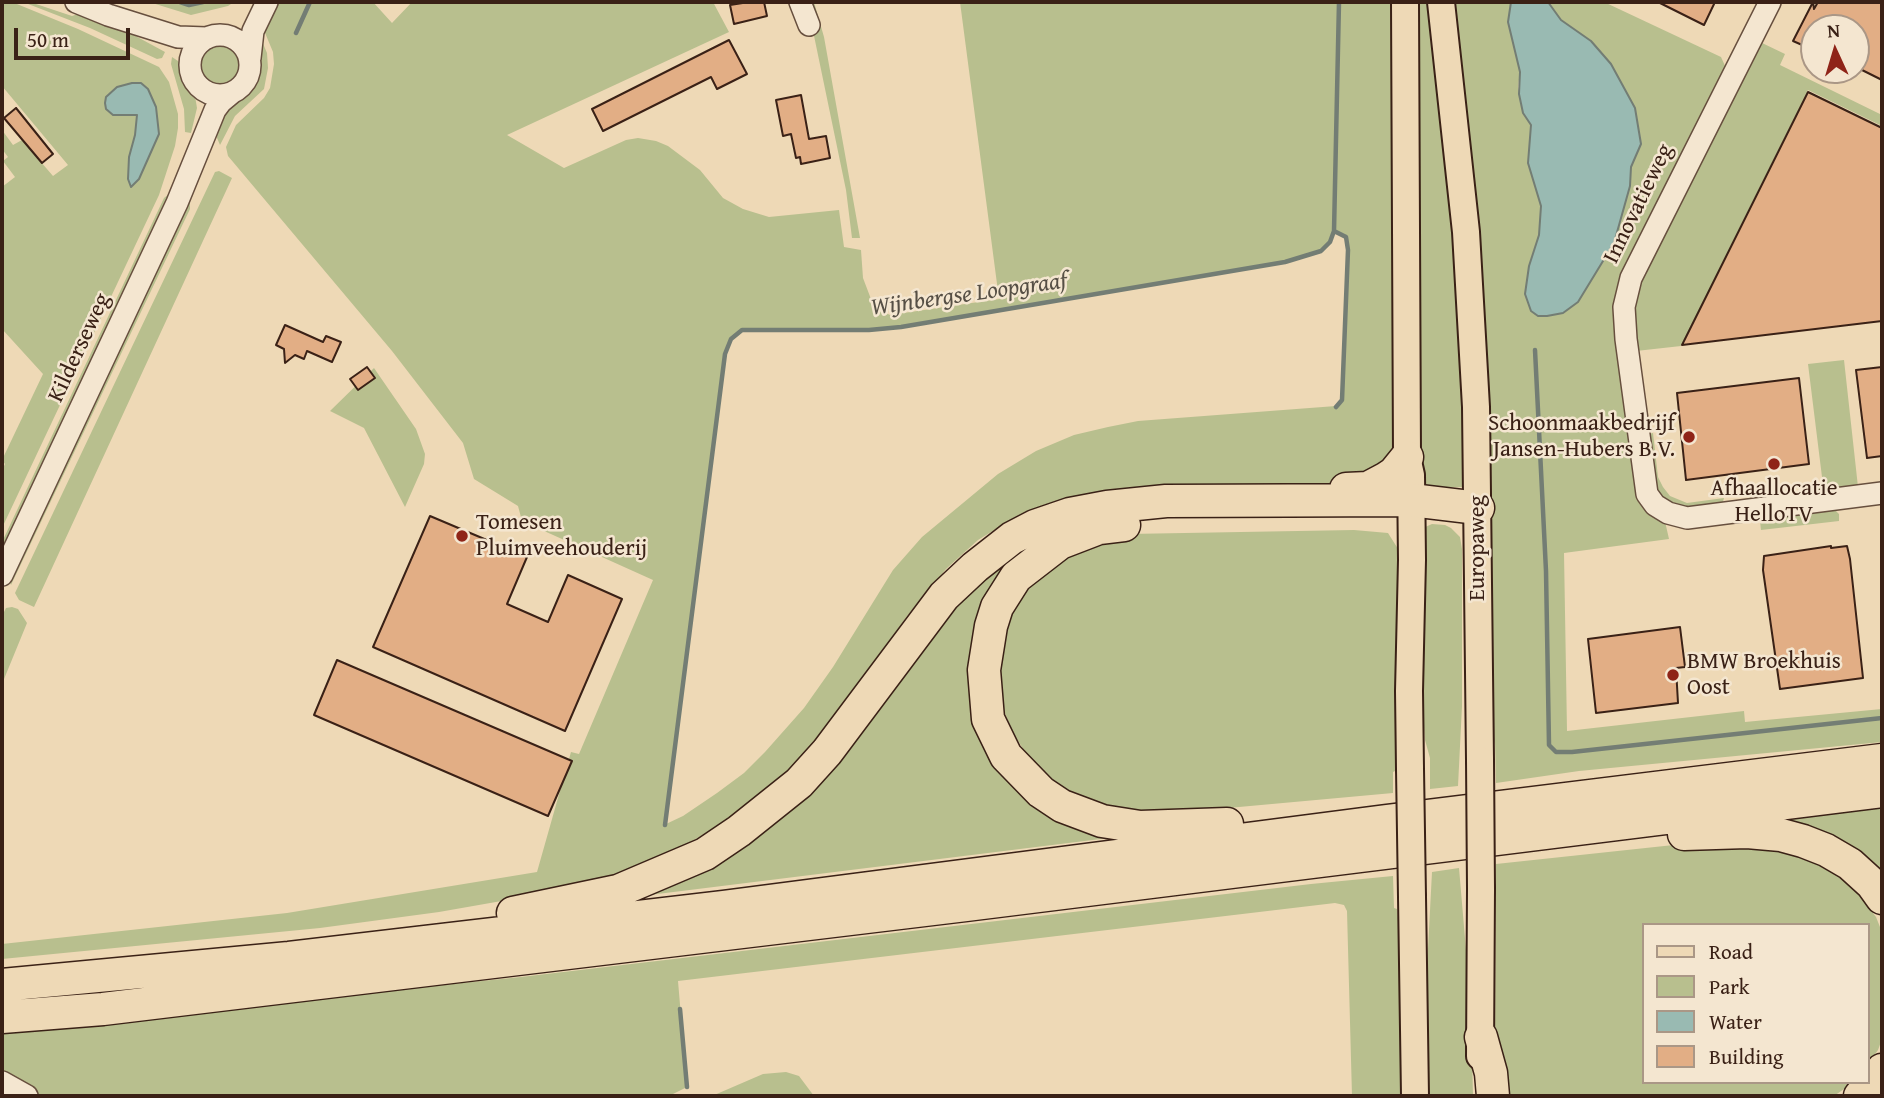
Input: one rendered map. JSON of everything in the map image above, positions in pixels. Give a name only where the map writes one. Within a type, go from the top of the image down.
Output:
[{"type":"highway","points":[[1291,501],[1320,490],[1368,488],[1394,473],[1407,457]]},
{"type":"highway","points":[[289,958],[618,891],[705,853],[773,806],[799,782],[827,752],[944,596],[1012,538],[1035,526],[1070,514],[1155,502],[1291,501],[1411,509]]},
{"type":"highway","points":[[1387,821],[1140,827],[1102,821],[1062,806],[1041,792],[1006,756],[988,719],[984,670],[991,625],[998,607],[1016,577],[1060,543],[1099,528],[1146,522],[1478,508]]},
{"type":"highway","points":[[2,985],[289,958],[724,907],[1882,760]]},
{"type":"highway","points":[[2,1017],[117,1007],[1882,791]]},
{"type":"highway","points":[[1515,837],[1612,839],[1747,832],[1781,835],[1826,850],[1850,864],[1872,884],[1882,898]]},
{"type":"highway","points":[[1482,1037],[1491,1073],[1493,1096]]},
{"type":"highway","points":[[1860,1096],[1882,1070]]},
{"type":"main road","points":[[1405,2],[1407,457],[1411,475],[1409,691],[1415,1096]]},
{"type":"main road","name":"Europaweg","points":[[1441,2],[1466,232],[1476,407],[1482,1037],[1478,1096]]},
{"type":"street","points":[[76,2],[178,37],[229,36],[239,41],[250,58]]},
{"type":"street","points":[[108,15],[193,73],[203,90],[223,95],[233,92],[247,78],[253,31],[267,2]]},
{"type":"street","points":[[229,36],[267,2]]},
{"type":"street","points":[[800,2],[809,25]]},
{"type":"street","name":"Innovatieweg","points":[[1770,2],[1630,278],[1624,307],[1626,339],[1647,494],[1655,505],[1668,513],[1686,518],[1882,493]]},
{"type":"street","points":[[193,73],[192,53],[207,38]]},
{"type":"street","name":"Kilderseweg","points":[[193,73],[200,98],[201,141]]},
{"type":"street","name":"Kilderseweg","points":[[2,575],[177,203],[201,141],[221,102],[233,92]]},
{"type":"street","points":[[2,1082],[27,1096]]},
{"type":"green space","points":[[2,2],[12,2],[78,29],[159,67],[169,82],[178,114],[178,128],[159,195],[2,528],[2,470],[5,464],[2,460],[43,374],[2,329],[2,187],[15,177],[3,161],[8,157],[2,149],[2,130],[13,145],[22,140],[53,176],[68,165],[2,86]]},
{"type":"green space","points":[[23,2],[72,16],[78,14],[119,27],[165,52],[162,58],[157,59],[90,28]]},
{"type":"green space","points":[[149,2],[234,2],[191,15]]},
{"type":"green space","points":[[276,2],[373,2],[392,23],[412,2],[713,2],[729,32],[507,135],[564,168],[626,140],[638,138],[656,141],[668,146],[700,170],[723,198],[743,209],[769,217],[839,210],[844,247],[861,250],[863,278],[874,307],[890,315],[999,299],[960,2],[1394,2],[1398,435],[1390,463],[1344,484],[1146,488],[1101,492],[1069,497],[1009,521],[978,540],[946,569],[907,616],[842,710],[777,783],[739,813],[694,840],[616,876],[530,896],[439,912],[320,928],[2,959],[2,944],[287,913],[537,872],[571,752],[579,754],[653,580],[522,521],[518,506],[474,479],[463,443],[392,351],[228,156],[226,147],[236,125],[264,98],[270,88],[273,52],[263,28]],"holes":[[[1334,231],[1346,237],[1348,250],[1342,400],[1336,406],[1138,421],[1108,427],[1074,435],[1036,451],[998,474],[922,537],[893,570],[833,667],[804,708],[765,752],[744,773],[717,793],[666,824],[725,354],[736,334],[742,330],[869,330],[902,327],[1285,262],[1321,251],[1330,242]]]},
{"type":"green space","points":[[807,2],[814,2],[824,37],[860,238],[852,238],[846,190]]},
{"type":"green space","points":[[1413,2],[1433,2],[1462,305],[1464,487],[1416,488]]},
{"type":"green space","points":[[1451,2],[1511,2],[1508,22],[1520,72],[1518,87],[1523,113],[1531,125],[1528,163],[1541,206],[1539,235],[1529,266],[1570,286],[1520,2],[1604,2],[1721,57],[1726,68],[1615,302],[1669,539],[1564,553],[1567,731],[1744,711],[1745,722],[1882,709],[1882,742],[1579,771],[1496,783],[1495,744],[1489,726]]},
{"type":"green space","points":[[259,34],[267,53],[268,68],[264,89],[235,116],[220,145],[215,133],[229,103],[250,89],[256,76]]},
{"type":"green space","points":[[1760,42],[1785,54],[1780,65],[1800,75],[1800,84],[1819,84],[1882,115],[1882,126],[1808,90],[1681,346],[1636,351],[1633,294]]},
{"type":"green space","points":[[221,45],[235,51],[241,65],[235,79],[221,85],[207,79],[201,65],[207,51]]},
{"type":"green space","points":[[172,57],[178,61],[195,96],[197,108],[191,133],[185,132],[184,109],[171,64]]},
{"type":"green space","points":[[219,171],[232,178],[34,607],[19,600],[15,593],[215,172]]},
{"type":"green space","points":[[174,190],[2,554],[2,542],[164,198]]},
{"type":"green space","points":[[190,196],[190,209],[11,585],[9,578]]},
{"type":"green space","points":[[1844,360],[1858,487],[1822,493],[1814,487],[1823,485],[1808,364]]},
{"type":"green space","points":[[374,368],[416,429],[425,454],[424,464],[405,507],[364,428],[330,411]]},
{"type":"green space","points":[[1653,433],[1658,477],[1670,496],[1687,503],[1724,498],[1722,505],[1679,509],[1660,496],[1653,484],[1649,434]]},
{"type":"green space","points":[[1833,508],[1839,514],[1839,521],[1761,530],[1760,521],[1767,516]]},
{"type":"green space","points":[[1069,522],[989,610],[1001,758],[1141,834],[601,901],[735,841],[989,562]]},
{"type":"green space","points":[[1432,524],[1451,528],[1460,537],[1462,549],[1462,706],[1458,786],[1430,789],[1430,758],[1425,740],[1417,641],[1423,528]]},
{"type":"green space","points":[[1354,530],[1388,533],[1400,552],[1397,746],[1393,793],[1173,813],[1140,812],[1101,806],[1075,795],[1050,779],[1027,755],[1013,733],[1002,706],[998,678],[1003,631],[1017,600],[1039,573],[1091,540],[1128,534]]},
{"type":"green space","points":[[6,608],[18,609],[27,623],[2,684],[2,616]]},
{"type":"green space","points":[[1882,805],[1882,887],[1754,822]]},
{"type":"green space","points":[[1683,844],[1764,848],[1797,856],[1829,869],[1853,887],[1876,917],[1882,932],[1882,1039],[1878,1050],[1870,1061],[1870,923],[1643,923],[1643,1084],[1851,1084],[1834,1096],[1510,1096],[1495,1050],[1496,864]]},
{"type":"green space","points":[[1459,868],[1471,1009],[1473,1096],[1429,1096],[1427,968],[1432,872]]},
{"type":"green space","points":[[1393,876],[1394,908],[1397,909],[1404,974],[1407,1096],[1352,1096],[1347,911],[1344,905],[1335,903],[678,981],[687,1087],[669,1096],[36,1096],[2,1077],[2,1030],[521,977]]},
{"type":"green space","points":[[786,1072],[799,1076],[814,1096],[712,1096],[763,1074]]},
{"type":"water","points":[[1511,2],[1548,2],[1561,20],[1591,41],[1611,64],[1635,108],[1641,144],[1631,167],[1630,186],[1614,243],[1578,302],[1563,313],[1547,316],[1538,316],[1531,311],[1525,294],[1529,266],[1539,235],[1541,206],[1528,163],[1531,125],[1523,113],[1519,94],[1520,72],[1508,22]]},
{"type":"water","points":[[141,83],[148,89],[156,107],[159,134],[139,179],[131,187],[128,179],[129,157],[137,115],[113,115],[106,109],[105,103],[106,97],[117,87]]},
{"type":"building","points":[[764,2],[767,16],[734,24],[730,5]]},
{"type":"building","points":[[1658,2],[1715,2],[1704,25]]},
{"type":"building","points":[[1813,2],[1814,9],[1818,2],[1882,2],[1882,80],[1870,74],[1870,14],[1807,14]]},
{"type":"building","points":[[1800,27],[1800,44],[1793,41]]},
{"type":"building","points":[[729,40],[747,74],[717,89],[711,77],[603,131],[592,109]]},
{"type":"building","points":[[1808,92],[1882,128],[1882,321],[1682,345]]},
{"type":"building","points":[[801,95],[809,139],[826,136],[830,158],[801,164],[800,157],[796,158],[791,134],[783,136],[776,100]]},
{"type":"building","points":[[16,108],[53,154],[42,163],[4,118]]},
{"type":"building","points":[[285,325],[323,342],[326,336],[341,342],[332,362],[307,351],[304,359],[295,355],[285,363],[284,349],[276,345]]},
{"type":"building","points":[[367,367],[375,378],[358,390],[350,379]]},
{"type":"building","points":[[1882,367],[1882,456],[1867,458],[1856,370]]},
{"type":"building","points":[[1799,378],[1809,464],[1686,480],[1677,393]]},
{"type":"building","points":[[430,516],[527,557],[507,604],[548,622],[568,575],[622,599],[565,731],[373,647]]},
{"type":"building","points":[[1847,546],[1863,678],[1780,689],[1763,570],[1764,556]]},
{"type":"building","points":[[1680,627],[1685,667],[1676,668],[1678,703],[1596,713],[1588,639]]},
{"type":"building","points":[[337,660],[572,761],[548,816],[314,715]]},
{"type":"waterway","points":[[180,2],[189,5],[203,2]]},
{"type":"waterway","points":[[296,33],[310,2]]},
{"type":"waterway","name":"Wijnbergse Loopgraaf","points":[[665,825],[725,354],[731,339],[742,330],[869,330],[901,327],[1285,262],[1321,251],[1330,242],[1334,231],[1339,2]]},
{"type":"waterway","points":[[1334,231],[1346,237],[1348,250],[1342,400],[1336,407]]},
{"type":"waterway","points":[[1535,350],[1546,571],[1549,745],[1556,752],[1572,752],[1882,718]]},
{"type":"waterway","name":"Wijnbergse Loopgraaf","points":[[680,1009],[687,1087]]},
{"type":"place","name":"Schoonmaakbedrijf Jansen-Hubers B.V.","points":[[1689,437]]},
{"type":"place","name":"Afhaallocatie HelloTV","points":[[1774,464]]},
{"type":"place","name":"Tomesen Pluimveehouderij","points":[[462,536]]},
{"type":"place","name":"BMW Broekhuis Oost","points":[[1673,675]]}]
